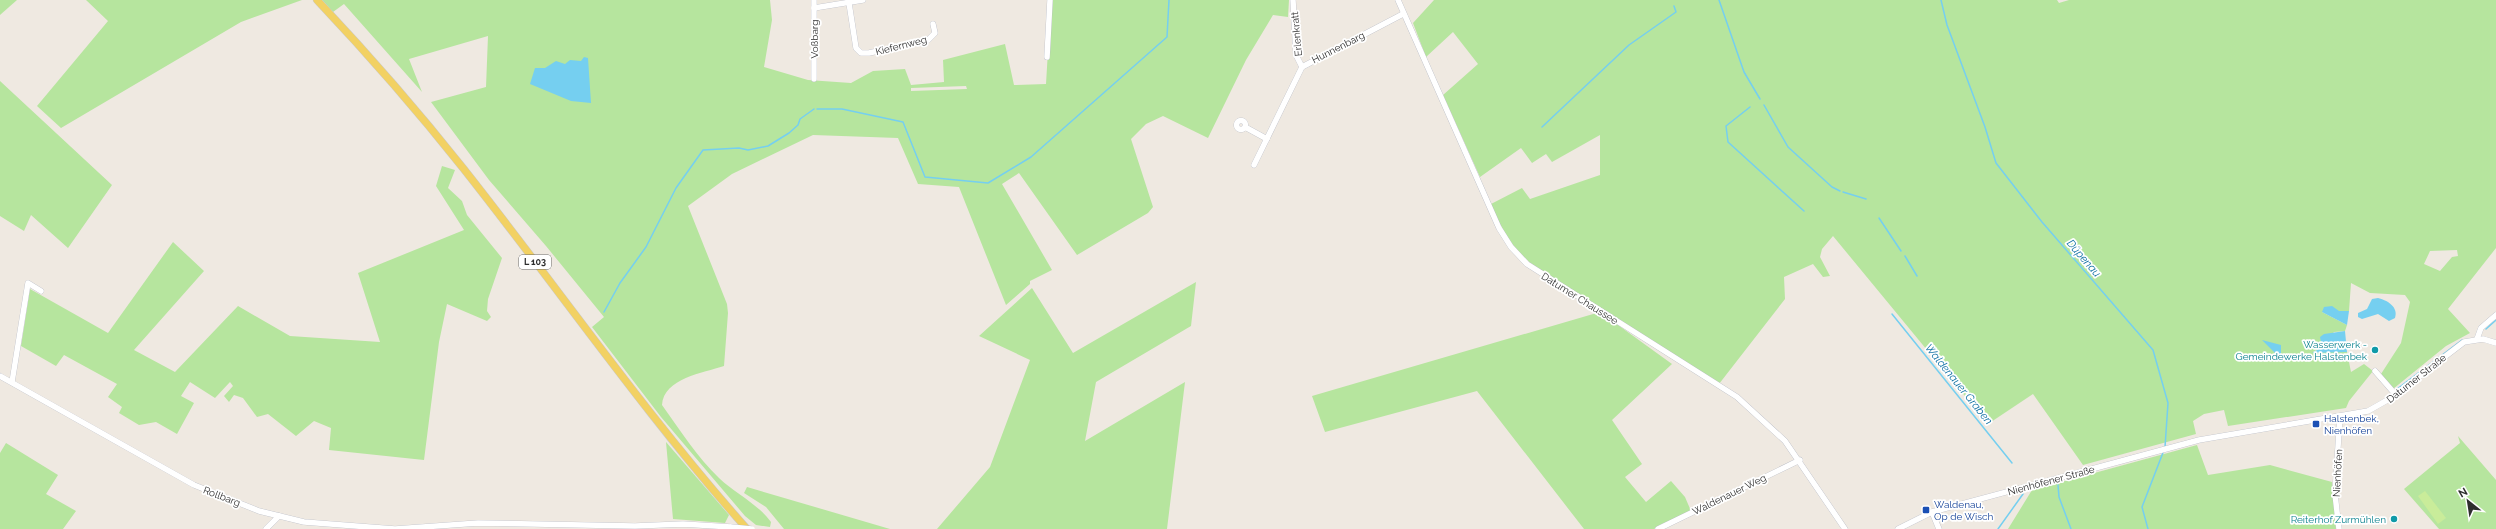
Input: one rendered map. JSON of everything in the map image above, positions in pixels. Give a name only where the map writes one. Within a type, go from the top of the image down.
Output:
[{"type":"main road","name":"L 103","points":[[317,0],[395,86],[462,167],[642,403],[747,529]]},
{"type":"street","name":"Voßbarg","points":[[814,0],[814,79]]},
{"type":"street","points":[[814,8],[863,0]]},
{"type":"street","points":[[1047,57],[1050,0]]},
{"type":"street","name":"Erlenkratt","points":[[1293,0],[1296,55],[1302,67]]},
{"type":"street","name":"Datumer Chaussee","points":[[1398,0],[1496,222],[1511,247],[1527,264],[1737,397],[1780,434],[1800,460],[1845,529]]},
{"type":"street","name":"Kiefernweg","points":[[849,2],[856,48],[861,53],[869,53],[928,40],[935,33],[933,24]]},
{"type":"street","name":"Hunnenbarg","points":[[1254,165],[1302,67],[1403,14]]},
{"type":"street","points":[[1245,127],[1267,139]]},
{"type":"street","points":[[12,382],[28,283],[41,291]]},
{"type":"street","points":[[2496,315],[2481,328],[2477,338],[2496,343]]},
{"type":"street","name":"Datumer Straße","points":[[2168,448],[2227,434],[2368,411],[2396,395],[2455,348],[2477,338]]},
{"type":"street","points":[[2375,371],[2396,395]]},
{"type":"street","name":"Rollbarg","points":[[1,378],[12,382],[194,485],[279,516],[320,524],[395,529],[470,523],[634,526],[683,524],[752,529]]},
{"type":"street","name":"Nienhöfen","points":[[2339,529],[2335,494],[2340,416]]},
{"type":"street","name":"Nienhöfener Straße","points":[[1898,529],[1932,512],[2168,448]]},
{"type":"street","name":"Waldenauer Weg","points":[[1658,529],[1800,460]]},
{"type":"street","points":[[1932,512],[1939,529]]},
{"type":"street","points":[[266,529],[279,516]]},
{"type":"green space","points":[[0,0],[17,0],[0,15]]},
{"type":"green space","points":[[86,0],[302,0],[241,22],[61,128],[37,106],[108,21]]},
{"type":"green space","points":[[322,0],[770,0],[772,20],[764,67],[808,80],[851,83],[873,71],[905,69],[911,85],[944,82],[943,60],[1005,44],[1014,85],[1046,84],[1051,0],[1289,0],[1288,17],[1273,15],[1246,60],[1208,138],[1163,116],[1146,124],[1131,139],[1153,207],[1148,213],[1077,255],[1019,173],[1002,184],[1052,270],[1030,281],[1030,284],[1006,305],[959,187],[918,184],[898,138],[813,135],[732,174],[688,206],[727,304],[728,313],[724,366],[696,374],[677,383],[670,388],[664,396],[662,405],[703,461],[719,478],[760,510],[771,522],[770,527],[756,525],[745,516],[661,417],[592,327],[604,317],[546,246],[489,180],[431,102],[486,87],[488,36],[409,59],[422,92],[344,4],[333,12]],"holes":[[[966,86],[967,89],[911,91],[911,88]]]},
{"type":"green space","points":[[1434,0],[2057,0],[2059,3],[2069,0],[2496,0],[2496,248],[2448,309],[2470,333],[2446,346],[2393,389],[2381,374],[2401,343],[2410,302],[2405,295],[2370,293],[2351,283],[2349,311],[2322,312],[2347,325],[2345,331],[2334,332],[2322,347],[2313,352],[2347,352],[2351,372],[2364,364],[2373,371],[2349,401],[2346,408],[2228,426],[2224,410],[2204,414],[2193,421],[2196,434],[2083,465],[2033,394],[1988,424],[1833,236],[1822,249],[1820,257],[1830,276],[1823,277],[1813,264],[1784,277],[1785,299],[1719,384],[1527,263],[1506,235],[1491,204],[1522,188],[1530,199],[1600,175],[1600,135],[1552,162],[1546,154],[1532,163],[1521,148],[1480,177],[1443,95],[1478,64],[1453,32],[1426,57],[1413,23]],"holes":[[[2457,250],[2458,256],[2452,257],[2440,271],[2424,264],[2430,251]]]},
{"type":"green space","points":[[0,81],[112,185],[68,248],[31,215],[24,231],[0,216]]},
{"type":"green space","points":[[442,166],[455,170],[448,188],[462,201],[467,215],[502,258],[488,299],[487,311],[491,317],[487,321],[447,304],[439,342],[424,460],[329,450],[331,428],[314,421],[296,436],[268,414],[257,417],[243,398],[234,395],[229,402],[224,396],[233,386],[230,382],[215,398],[190,382],[181,396],[194,403],[177,434],[156,422],[139,425],[119,413],[122,407],[108,397],[117,384],[64,355],[56,366],[21,346],[30,289],[108,333],[173,242],[204,271],[134,350],[175,372],[238,306],[290,336],[380,342],[358,273],[464,230],[436,186]]},
{"type":"green space","points":[[1196,282],[1191,326],[1096,382],[1085,441],[1185,382],[1167,529],[937,529],[990,467],[1030,360],[979,336],[1032,288],[1073,353]]},
{"type":"green space","points":[[1600,312],[1672,364],[1612,420],[1642,464],[1625,477],[1646,502],[1671,481],[1685,497],[1691,511],[1654,529],[1584,529],[1477,391],[1325,432],[1312,396]]},
{"type":"green space","points":[[2458,436],[2496,480],[2496,529],[2439,529],[2404,489],[2460,443]]},
{"type":"green space","points":[[666,442],[729,515],[725,523],[673,519]]},
{"type":"green space","points":[[6,443],[58,475],[46,494],[76,511],[63,529],[0,529],[0,453]]},
{"type":"green space","points":[[2197,445],[2208,475],[2270,465],[2332,482],[2336,529],[2008,529],[2032,490]]},
{"type":"green space","points":[[747,487],[890,529],[784,529],[766,507],[744,493]]},
{"type":"green space","points":[[2425,491],[2446,518],[2438,524],[2418,496]]},
{"type":"water","points":[[584,57],[588,58],[591,103],[571,101],[530,84],[535,68],[545,68],[556,61],[565,64],[570,60],[581,61]]},
{"type":"water","points":[[2378,298],[2385,300],[2394,307],[2396,314],[2395,318],[2389,321],[2378,314],[2362,319],[2358,317],[2358,313],[2367,309],[2372,299]]},
{"type":"water","points":[[2332,306],[2339,311],[2349,311],[2347,325],[2322,312],[2324,307]]},
{"type":"water","points":[[2345,331],[2347,352],[2312,353],[2322,347],[2320,337],[2324,334]]},
{"type":"water","points":[[2262,340],[2281,345],[2281,359]]},
{"type":"waterway","points":[[817,109],[842,109],[903,122],[925,177],[988,183],[1031,157],[1167,37],[1169,0]]},
{"type":"waterway","points":[[1719,0],[1744,72],[1760,99]]},
{"type":"waterway","name":"Düpenau","points":[[1941,0],[1947,25],[1985,127],[1996,163],[2042,222],[2153,350],[2168,403],[2165,447]]},
{"type":"waterway","points":[[1542,127],[1629,45],[1676,12],[1674,6]]},
{"type":"waterway","points":[[1764,105],[1788,147],[1832,187],[1840,191]]},
{"type":"waterway","points":[[1750,107],[1726,126],[1728,142],[1804,211]]},
{"type":"waterway","points":[[604,312],[620,283],[646,247],[676,188],[703,150],[739,148],[748,150],[768,146],[789,133],[798,125],[800,119],[814,109]]},
{"type":"waterway","points":[[1843,192],[1866,199]]},
{"type":"waterway","points":[[1879,218],[1901,251]]},
{"type":"waterway","points":[[1905,256],[1917,276]]},
{"type":"waterway","name":"Waldenauer Graben","points":[[1892,314],[2012,463]]},
{"type":"waterway","points":[[2486,329],[2496,320]]},
{"type":"waterway","points":[[2397,389],[2462,340]]},
{"type":"waterway","name":"Düpenau","points":[[2148,529],[2142,507],[2164,450]]},
{"type":"waterway","points":[[2058,485],[2059,497],[2071,529]]},
{"type":"waterway","name":"Waldenauer Graben","points":[[1998,529],[2023,494]]},
{"type":"place","name":"Wasserwerk - Gemeindewerke Halstenbek","points":[[2375,350]]},
{"type":"place","name":"Halstenbek, Nienhöfen","points":[[2316,424]]},
{"type":"place","name":"Waldenau, Op de Wisch","points":[[1926,510]]},
{"type":"place","name":"Reiterhof Zurmühlen","points":[[2394,519]]}]
